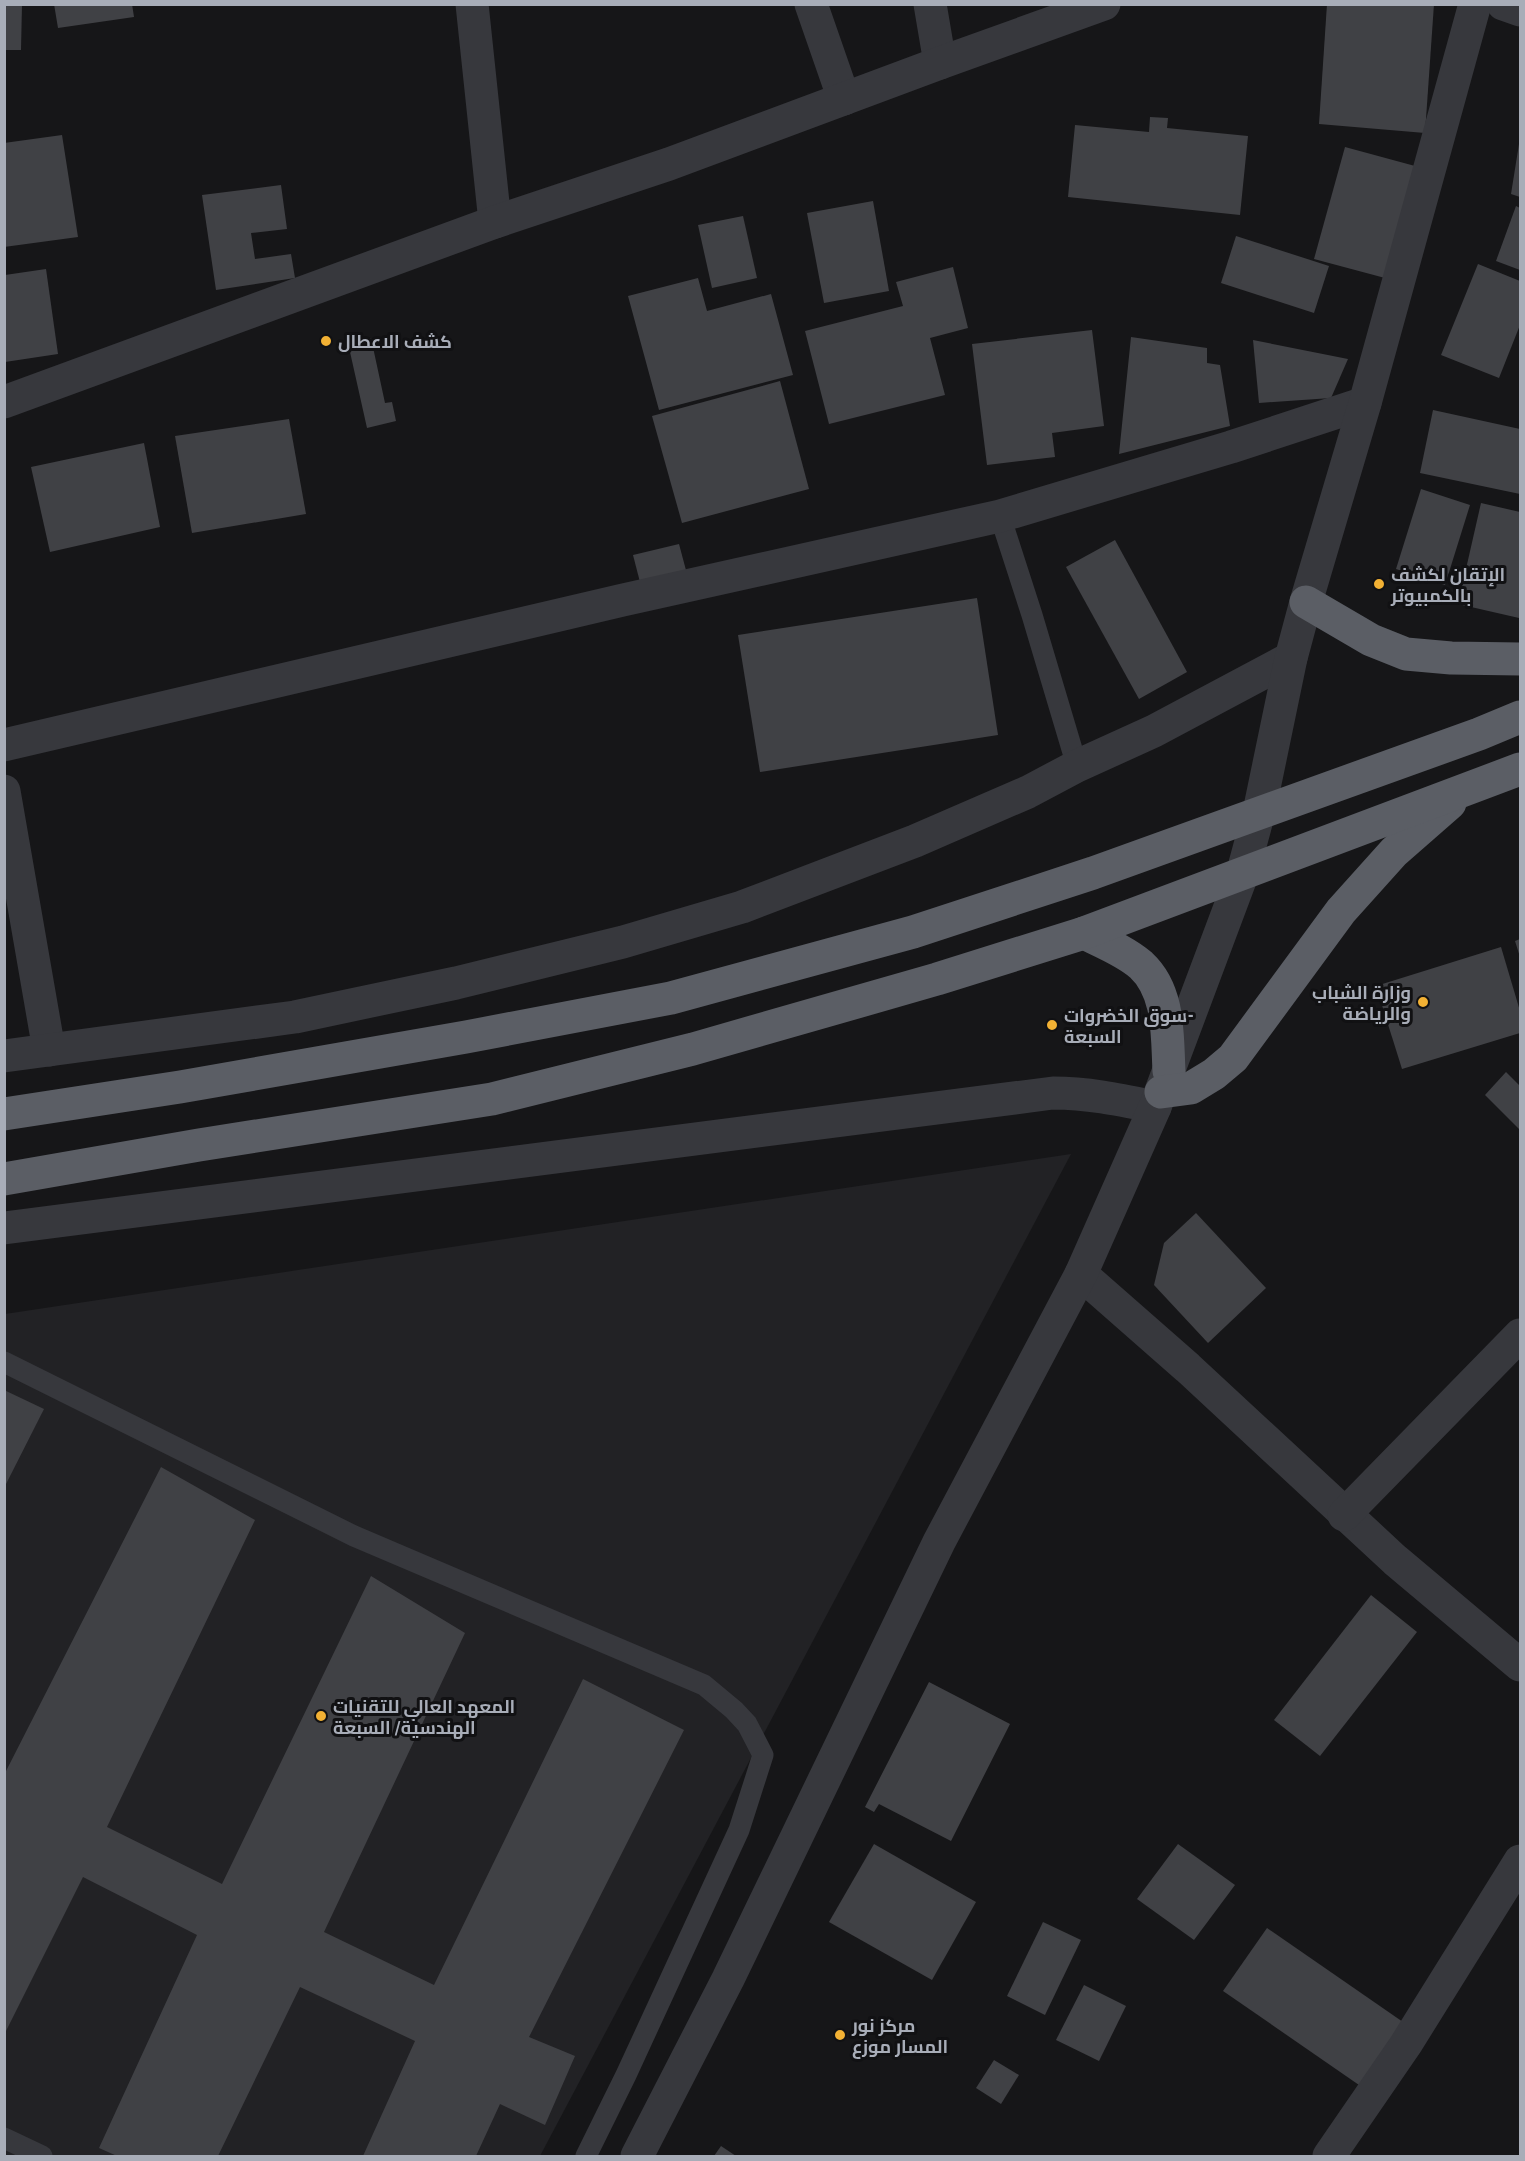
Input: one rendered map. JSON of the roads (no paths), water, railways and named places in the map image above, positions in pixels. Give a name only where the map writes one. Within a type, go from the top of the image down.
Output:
[{"type":"highway","points":[[1306,602],[1371,640],[1407,654],[1451,658],[1521,659]]},
{"type":"highway","points":[[4,1114],[180,1087],[455,1039],[671,998],[913,932],[1093,873],[1521,717]]},
{"type":"highway","points":[[4,1179],[210,1143],[492,1099],[693,1049],[936,979],[1084,933],[1521,769]]},
{"type":"highway","points":[[1084,933],[1124,953],[1141,965],[1153,979],[1161,995],[1167,1023],[1162,1090],[1191,1088],[1214,1074],[1233,1058],[1341,911],[1394,852],[1467,789]]},
{"type":"street","points":[[472,4],[495,222]]},
{"type":"street","points":[[812,4],[844,99]]},
{"type":"street","points":[[930,4],[940,63]]},
{"type":"street","points":[[4,402],[495,222],[669,164],[1104,4]]},
{"type":"street","points":[[637,2157],[728,1979],[939,1542],[1081,1275],[1162,1090],[1242,875],[1259,812],[1291,658],[1365,403],[1475,4]]},
{"type":"street","points":[[1503,4],[1521,10]]},
{"type":"street","points":[[4,745],[623,600],[1000,516],[1231,447],[1365,403]]},
{"type":"street","points":[[4,1056],[296,1017],[456,983],[623,942],[742,907],[915,841],[1028,792],[1077,766],[1154,731],[1291,658]]},
{"type":"street","points":[[4,791],[49,1050]]},
{"type":"street","points":[[4,1228],[1053,1094],[1078,1093],[1105,1096],[1162,1090]]},
{"type":"street","points":[[1081,1275],[1188,1368],[1344,1515],[1521,1665]]},
{"type":"street","points":[[1344,1515],[1521,1335]]},
{"type":"street","points":[[1329,2157],[1406,2044],[1521,1861]]},
{"type":"lane","points":[[1000,516],[1077,766]]},
{"type":"lane","points":[[4,1362],[354,1536],[704,1685],[747,1724],[763,1755],[739,1830],[586,2157]]},
{"type":"lane","points":[[4,2138],[42,2157]]},
{"type":"place","name":"كشف الاعطال","points":[[326,341]]},
{"type":"place","name":"الإتقان لكشف بالكمبيوتر","points":[[1379,584]]},
{"type":"place","name":"وزارة الشباب والرياضة","points":[[1423,1002]]},
{"type":"place","name":"سوق الخضروات- السبعة","points":[[1052,1025]]},
{"type":"place","name":"المعهد العالي للتقنيات الهندسية/ السبعة","points":[[321,1716]]},
{"type":"place","name":"مركز نور المسار موزع","points":[[840,2035]]}]
